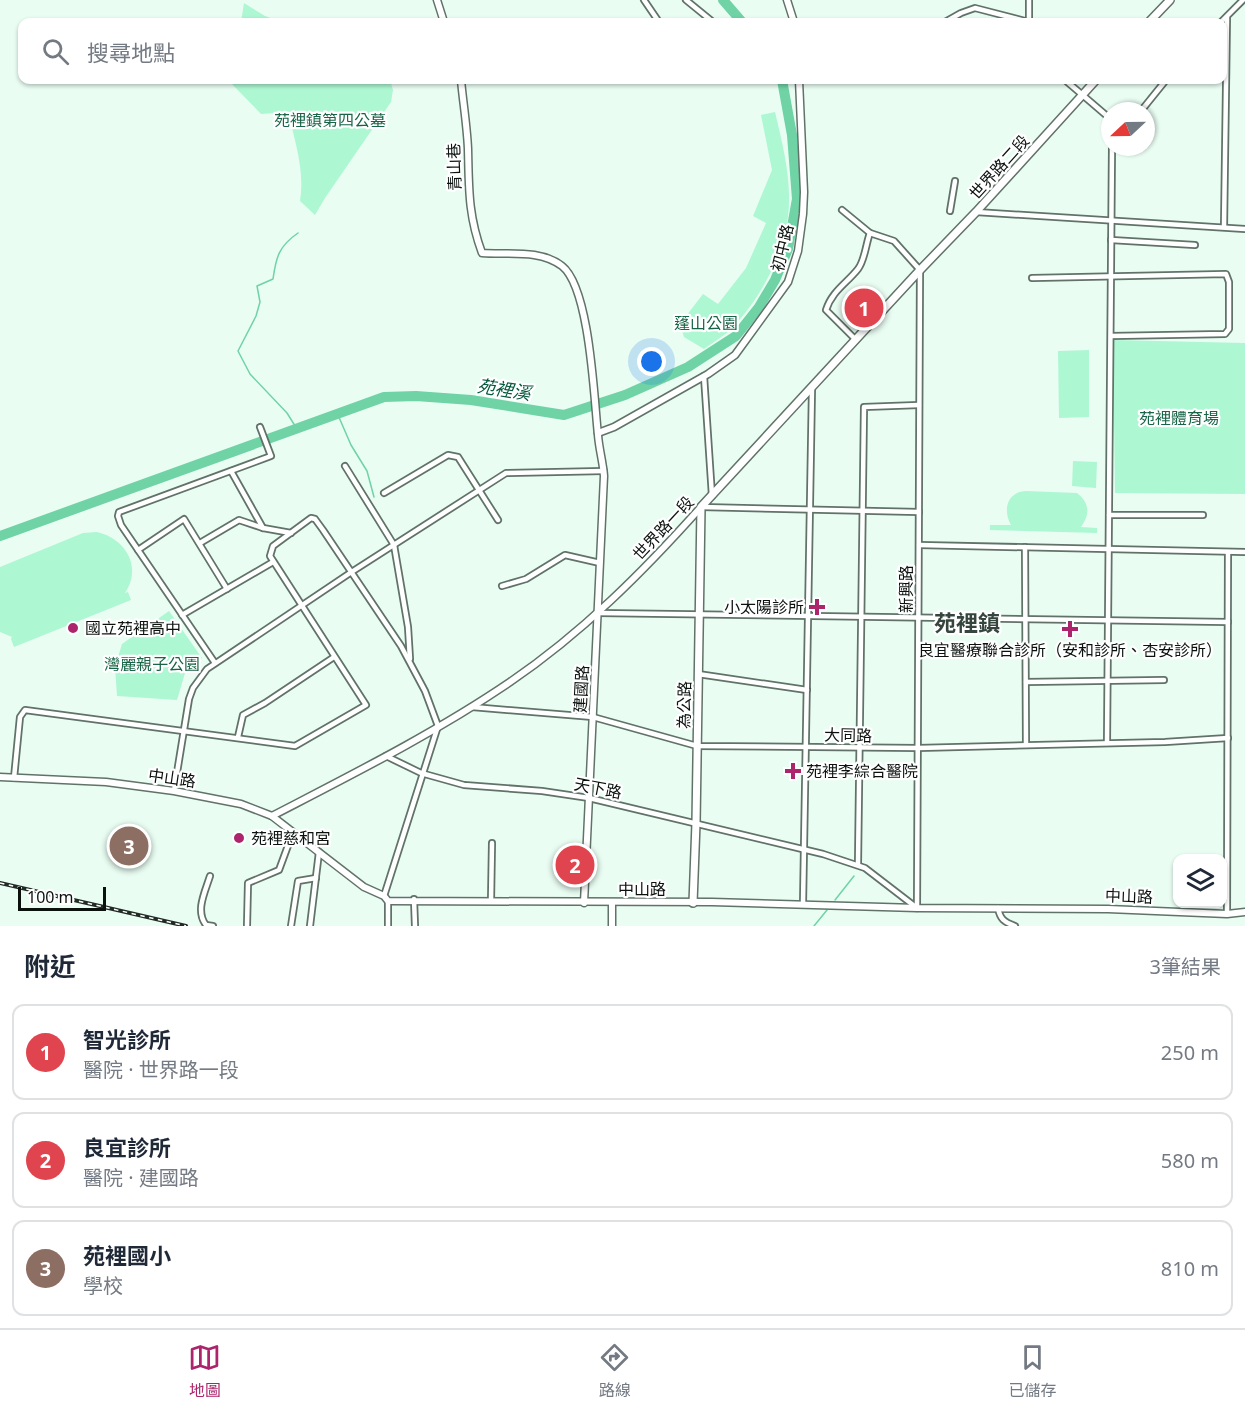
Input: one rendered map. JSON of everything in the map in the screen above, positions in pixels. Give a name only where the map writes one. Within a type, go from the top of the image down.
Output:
[{"type":"main road","points":[[1153,18],[1170,0]]},
{"type":"main road","name":"世界路二段","points":[[920,270],[1092,84]]},
{"type":"main road","name":"世界路一段","points":[[701,507],[920,270]]},
{"type":"main road","name":"為公路","points":[[693,903],[701,507]]},
{"type":"street","points":[[437,0],[443,18]]},
{"type":"street","points":[[644,0],[656,18]]},
{"type":"street","points":[[686,0],[708,18]]},
{"type":"street","points":[[787,0],[793,18]]},
{"type":"street","points":[[1029,0],[1029,18]]},
{"type":"street","points":[[1227,16],[1243,0]]},
{"type":"street","points":[[952,18],[975,9],[1012,18]]},
{"type":"street","name":"青山巷","points":[[461,84],[469,204],[475,234],[482,253]]},
{"type":"street","name":"初中路","points":[[598,433],[614,427],[704,376],[735,355],[788,282],[801,232],[804,192],[799,84]]},
{"type":"street","points":[[1070,84],[1101,110]]},
{"type":"street","points":[[1148,102],[1163,84]]},
{"type":"street","points":[[1224,227],[1226,84]]},
{"type":"street","points":[[1107,743],[1113,156]]},
{"type":"street","points":[[950,211],[955,182]]},
{"type":"street","points":[[842,210],[870,233],[894,241],[920,270]]},
{"type":"street","points":[[976,212],[1245,229]]},
{"type":"street","points":[[856,339],[826,310],[838,288],[860,267],[870,233]]},
{"type":"street","points":[[1112,240],[1195,245]]},
{"type":"street","name":"建國路","points":[[482,253],[539,255],[562,266],[576,289],[588,334],[604,473],[584,903]]},
{"type":"street","name":"新興路","points":[[917,908],[920,270]]},
{"type":"street","points":[[1032,278],[1226,274],[1229,282],[1229,329],[1225,334],[1110,336]]},
{"type":"street","points":[[704,376],[712,496]]},
{"type":"street","points":[[803,904],[812,387]]},
{"type":"street","points":[[858,864],[864,407],[919,405]]},
{"type":"street","points":[[215,663],[121,525],[118,516],[119,512],[271,456],[260,427]]},
{"type":"street","points":[[384,493],[448,455],[454,454],[498,520]]},
{"type":"street","points":[[345,466],[394,545],[408,627],[410,662]]},
{"type":"street","points":[[231,471],[263,528]]},
{"type":"street","points":[[174,791],[193,688],[200,675],[215,663],[506,472],[604,473]]},
{"type":"street","points":[[701,507],[919,512]]},
{"type":"street","name":"世界路一段","points":[[386,756],[472,707],[544,657],[598,613],[651,563],[701,507]]},
{"type":"street","points":[[1109,515],[1203,515]]},
{"type":"street","points":[[14,778],[20,717],[26,710],[295,746],[366,705],[270,556],[273,546],[311,518],[315,519],[410,662],[425,691],[438,726],[386,898],[388,926]]},
{"type":"street","points":[[138,550],[184,519],[227,589]]},
{"type":"street","points":[[200,543],[239,520],[263,528],[291,533]]},
{"type":"street","points":[[919,545],[1245,552]]},
{"type":"street","points":[[1025,547],[1026,745]]},
{"type":"street","points":[[1227,914],[1228,552]]},
{"type":"street","points":[[502,586],[526,579],[565,555],[600,563]]},
{"type":"street","points":[[182,615],[273,562]]},
{"type":"street","points":[[598,613],[1228,622]]},
{"type":"street","points":[[238,737],[243,715],[334,657]]},
{"type":"street","points":[[698,674],[807,690]]},
{"type":"street","points":[[1026,682],[1164,680]]},
{"type":"street","name":"大同路","points":[[472,707],[593,717],[697,746],[918,748],[1228,738]]},
{"type":"street","points":[[272,816],[386,756]]},
{"type":"street","name":"天下路","points":[[386,756],[423,773],[464,785],[542,791],[589,798],[858,864],[917,908]]},
{"type":"street","name":"中山路","points":[[0,777],[106,782],[174,791],[241,804],[272,816],[364,887],[386,898],[584,903],[803,904],[917,908],[1130,910],[1227,914],[1245,912]]},
{"type":"street","points":[[247,926],[248,883],[279,870],[293,831]]},
{"type":"street","points":[[491,901],[492,843]]},
{"type":"street","points":[[310,926],[320,852]]},
{"type":"street","points":[[210,876],[201,905],[201,916],[206,926],[213,926]]},
{"type":"street","points":[[291,926],[298,881],[316,878]]},
{"type":"street","points":[[414,899],[415,926]]},
{"type":"street","points":[[612,903],[612,926]]},
{"type":"street","points":[[998,908],[999,917],[1015,926]]},
{"type":"green space","points":[[244,3],[271,18],[242,18]]},
{"type":"green space","name":"苑裡鎮第四公墓","points":[[232,84],[391,84],[393,90],[391,102],[315,215],[300,201],[300,168],[288,112],[261,114]]},
{"type":"green space","name":"蓬山公園","points":[[775,112],[785,157],[789,203],[788,220],[779,254],[764,286],[744,314],[730,330],[704,349],[684,337],[680,324],[703,294],[718,304],[746,268],[766,223],[753,216],[772,170],[761,115]]},
{"type":"green space","name":"苑裡體育場","points":[[1113,340],[1245,343],[1245,494],[1115,493]]},
{"type":"green space","points":[[1089,350],[1089,417],[1059,418],[1058,351]]},
{"type":"green space","points":[[1073,461],[1097,462],[1096,488],[1072,486]]},
{"type":"green space","points":[[1026,491],[1077,493],[1087,509],[1086,518],[1081,527],[1097,528],[1097,533],[990,530],[990,525],[1011,525],[1007,514],[1008,503],[1014,495]]},
{"type":"green space","points":[[97,532],[116,540],[128,555],[132,573],[125,593],[128,592],[131,600],[14,647],[12,637],[0,632],[0,567],[83,533]]},
{"type":"green space","name":"灣麗親子公園","points":[[169,611],[202,658],[185,673],[177,700],[117,696],[115,667],[122,644]]},
{"type":"waterway","name":"苑裡溪","points":[[723,0],[739,18]]},
{"type":"waterway","name":"苑裡溪","points":[[0,536],[384,397],[416,396],[471,400],[564,415],[625,395],[688,367],[736,336],[759,307],[775,280],[788,249],[797,199],[792,135],[783,84]]},
{"type":"waterway","points":[[297,429],[287,413],[250,374],[238,351],[256,316],[260,302],[257,286],[273,279],[283,247],[298,233]]},
{"type":"waterway","points":[[338,415],[351,445],[367,471],[374,497]]},
{"type":"waterway","points":[[835,900],[854,876]]},
{"type":"waterway","points":[[814,926],[827,910]]},
{"type":"railway","points":[[0,883],[186,926]]},
{"type":"place","name":"智光診所","points":[[864,308]]},
{"type":"place","name":"小太陽診所","points":[[817,607]]},
{"type":"place","name":"國立苑裡高中","points":[[73,628]]},
{"type":"place","name":"良宜醫療聯合診所（安和診所、杏安診所）","points":[[1070,629]]},
{"type":"place","name":"苑裡李綜合醫院","points":[[793,771]]},
{"type":"place","name":"苑裡慈和宮","points":[[239,838]]},
{"type":"place","name":"苑裡國小","points":[[129,846]]},
{"type":"place","name":"良宜診所","points":[[575,865]]},
{"type":"district","name":"苑裡鎮","points":[[967,622]]}]
